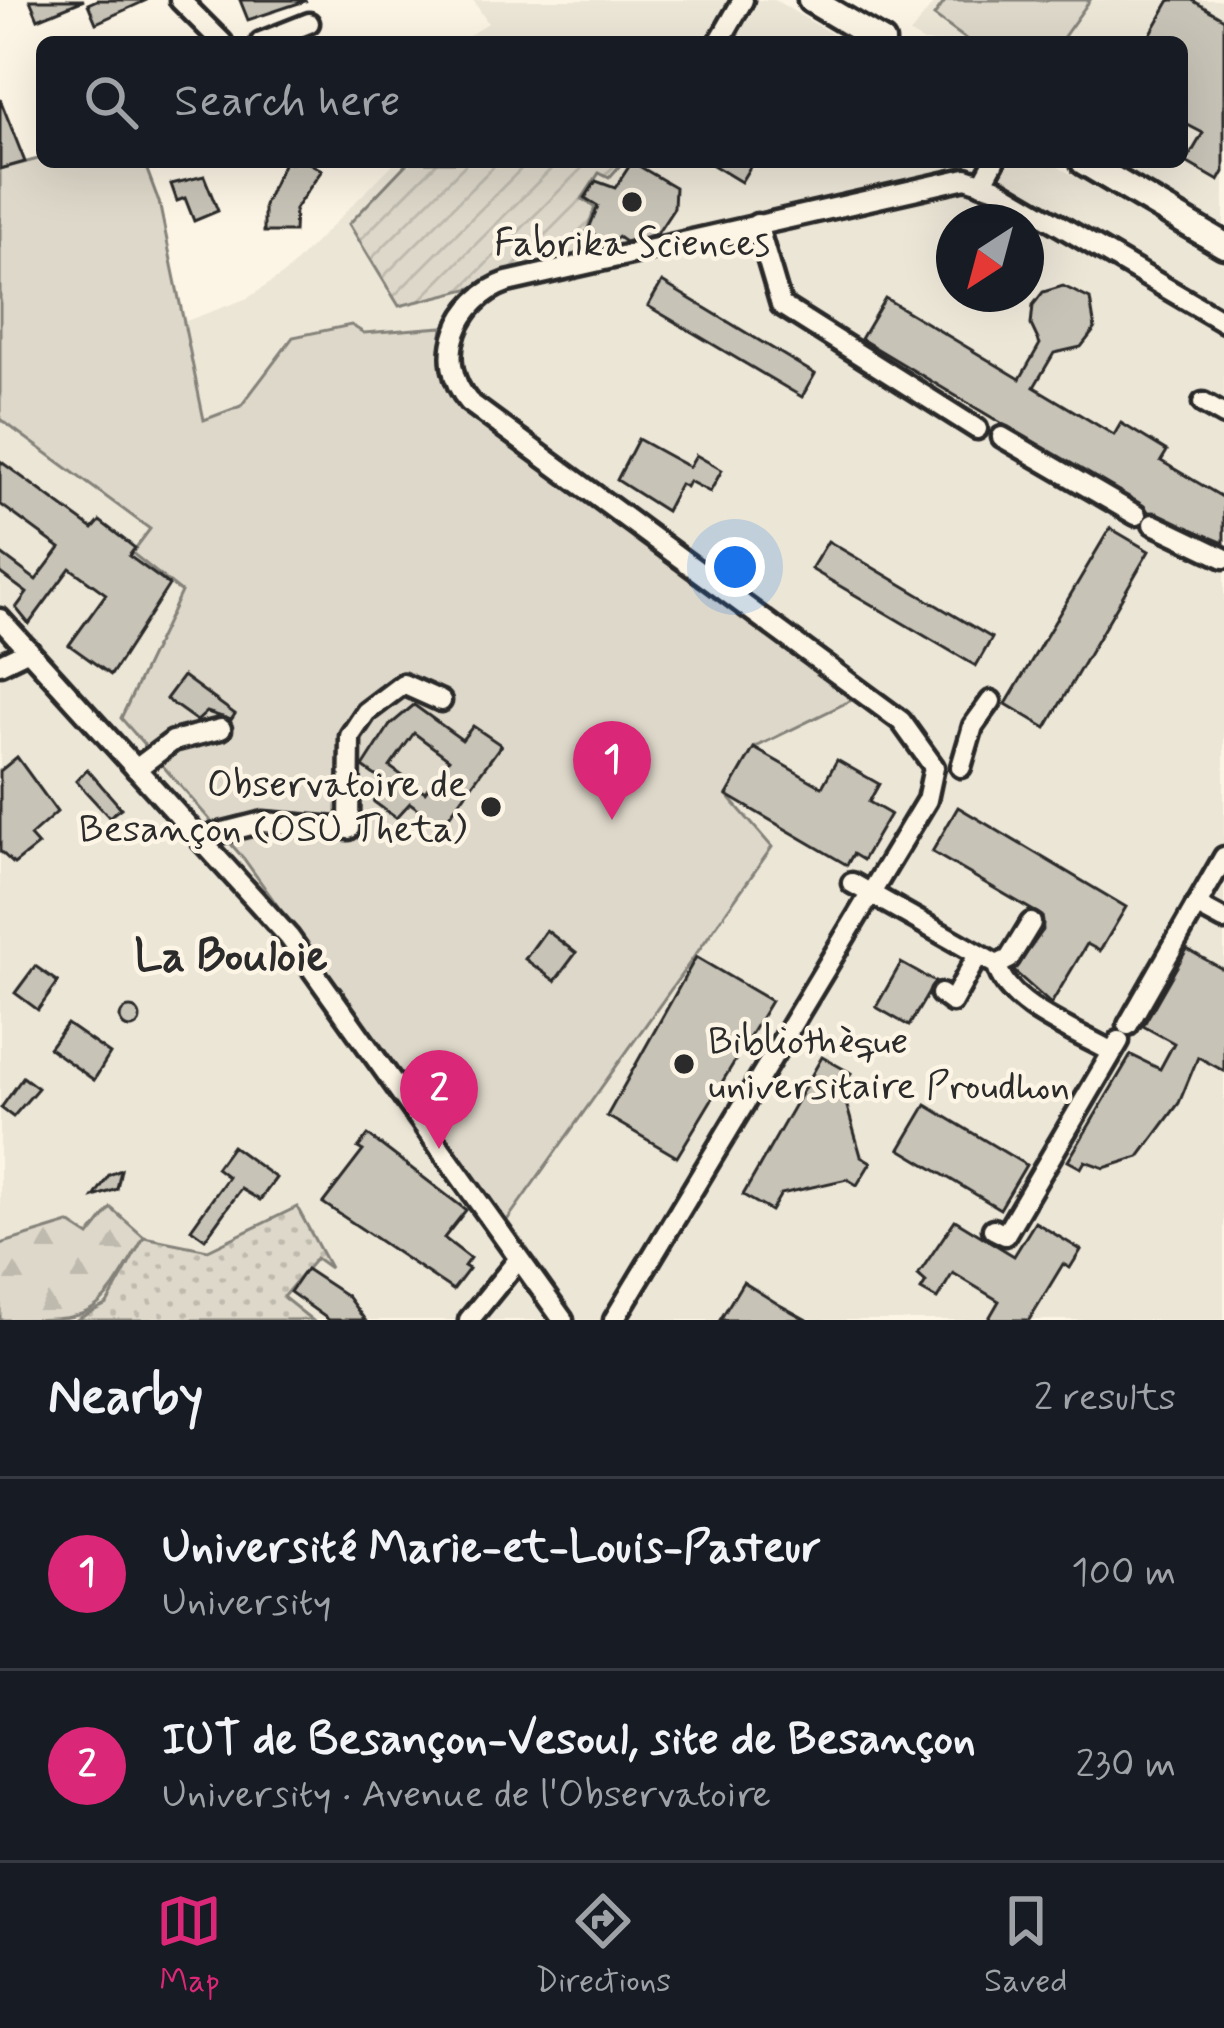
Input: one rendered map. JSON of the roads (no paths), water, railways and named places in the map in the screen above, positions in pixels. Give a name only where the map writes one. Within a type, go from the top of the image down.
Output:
[{"type":"main road","points":[[811,0],[872,36]]},
{"type":"main road","points":[[1094,168],[1224,245]]},
{"type":"street","points":[[180,0],[216,36]]},
{"type":"street","points":[[722,36],[743,0]]},
{"type":"street","points":[[276,36],[309,23]]},
{"type":"street","points":[[614,1320],[860,889],[926,800],[934,766],[902,721],[469,402],[451,366],[456,330],[486,290],[974,175],[1224,322]]},
{"type":"street","points":[[757,224],[781,305],[976,429]]},
{"type":"street","points":[[1203,403],[1224,415]]},
{"type":"street","points":[[1002,437],[1144,519],[1224,558]]},
{"type":"street","points":[[0,619],[322,979],[553,1316]]},
{"type":"street","points":[[0,664],[29,650]]},
{"type":"street","points":[[200,838],[263,822],[349,829],[350,736],[356,724],[403,684],[441,701]]},
{"type":"street","points":[[961,767],[973,725],[991,701]]},
{"type":"street","points":[[136,769],[173,741],[221,729]]},
{"type":"street","points":[[992,1229],[1005,1235],[1224,857]]},
{"type":"street","points":[[860,889],[997,965]]},
{"type":"street","points":[[1196,904],[1224,920]]},
{"type":"street","points":[[997,965],[1009,958],[1031,923]]},
{"type":"street","points":[[941,994],[952,1002],[978,955]]},
{"type":"street","points":[[997,965],[1000,982],[1021,998],[1120,1040]]},
{"type":"street","points":[[469,1320],[518,1260]]},
{"type":"place","name":"Fabrika Sciences","points":[[632,202]]},
{"type":"place","name":"Observatoire de Besançon (OSU Theta)","points":[[491,807]]},
{"type":"place","name":"Université Marie-et-Louis-Pasteur","points":[[612,820]]},
{"type":"place","name":"Bibliothèque universitaire Proudhon","points":[[684,1064]]},
{"type":"place","name":"IUT de Besançon-Vesoul, site de Besançon","points":[[439,1149]]},
{"type":"district","name":"La Bouloie","points":[[231,957]]}]
